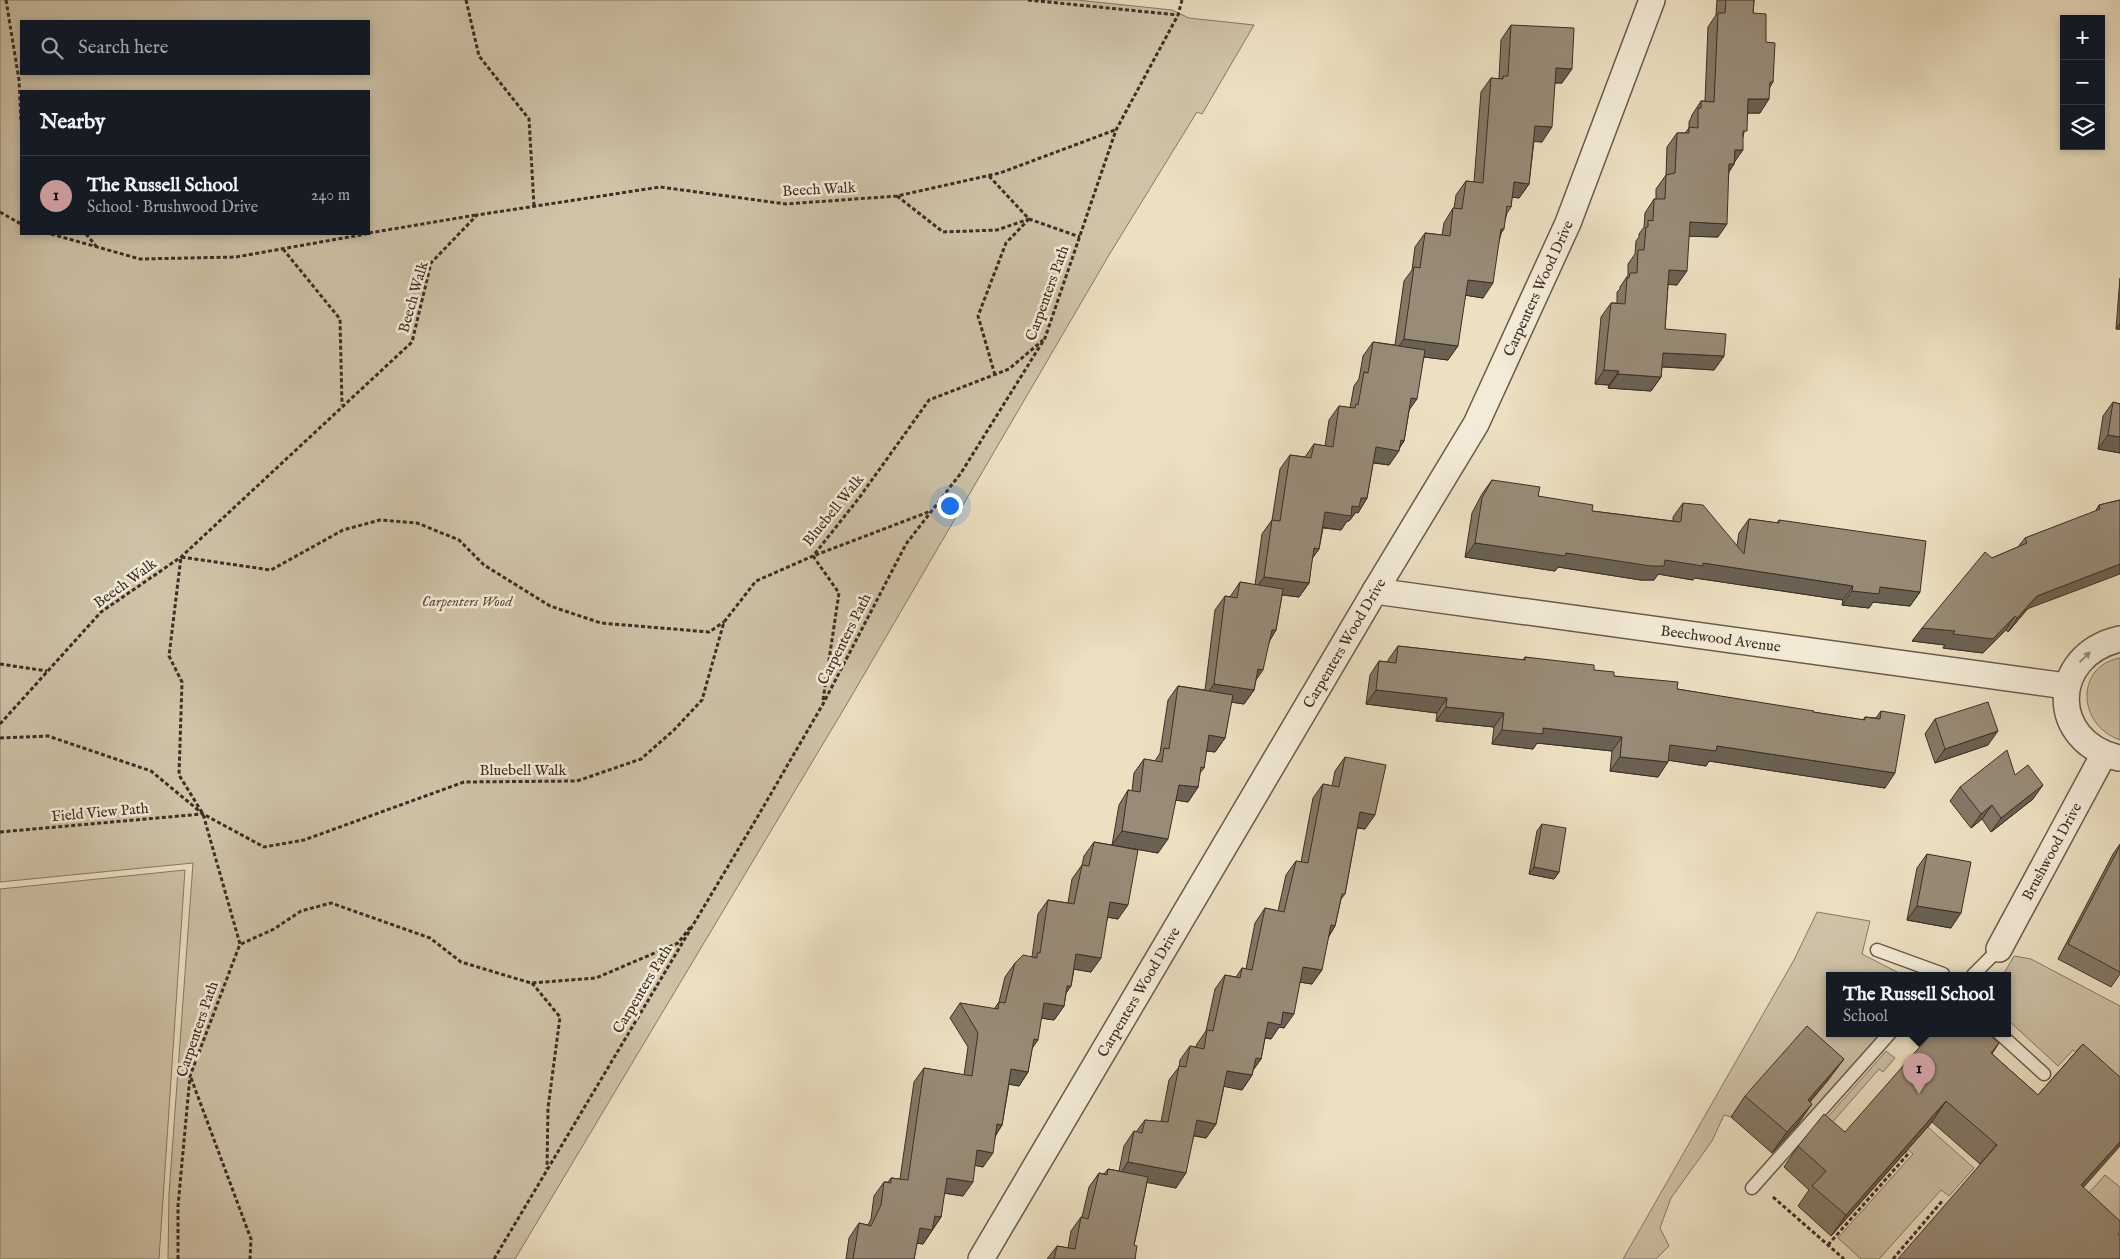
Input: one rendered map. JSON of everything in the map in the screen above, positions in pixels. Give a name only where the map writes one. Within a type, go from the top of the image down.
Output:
[{"type":"street","name":"Carpenters Wood Drive","points":[[980,1259],[1375,591],[1476,424],[1568,223],[1652,0]]},
{"type":"street","name":"Beechwood Avenue","points":[[1375,591],[2066,686]]},
{"type":"street","points":[[2066,686],[2076,666],[2088,653],[2104,643],[2120,639]]},
{"type":"street","name":"Brushwood Drive","points":[[1999,949],[2112,756],[2089,746],[2077,733],[2069,717],[2066,686]]},
{"type":"lane","points":[[1976,972],[1999,949]]},
{"type":"lane","points":[[1877,950],[1935,972]]},
{"type":"lane","points":[[1754,1185],[1886,1037]]},
{"type":"lane","points":[[2003,1037],[2044,1074]]},
{"type":"path","points":[[6,0],[19,80],[20,102]]},
{"type":"path","points":[[466,0],[479,56],[528,119],[534,206]]},
{"type":"path","points":[[1028,0],[1178,15]]},
{"type":"path","name":"Carpenters Path","points":[[494,1259],[700,915],[823,704],[906,544],[961,473],[1045,338],[1116,130],[1178,15],[1182,0]]},
{"type":"path","name":"Beech Walk","points":[[0,724],[101,612],[181,556],[412,342],[431,263],[477,215],[660,187],[786,204],[897,196],[989,176],[1116,130]]},
{"type":"path","points":[[989,176],[1029,219],[1080,237]]},
{"type":"path","points":[[897,196],[943,232],[997,230],[1029,219]]},
{"type":"path","points":[[0,212],[20,223]]},
{"type":"path","points":[[370,234],[477,215]]},
{"type":"path","points":[[995,374],[978,316],[1006,243],[1029,219]]},
{"type":"path","points":[[55,235],[140,258],[236,257],[362,235]]},
{"type":"path","points":[[87,235],[96,246]]},
{"type":"path","points":[[283,248],[340,318],[342,406]]},
{"type":"path","name":"Bluebell Walk","points":[[0,738],[48,736],[151,771],[203,814],[264,847],[304,840],[464,782],[576,781],[641,759],[674,730],[702,700],[724,622],[756,581],[814,556],[859,498],[930,400],[1009,369],[1045,338]]},
{"type":"path","points":[[823,704],[839,593],[814,556],[931,511]]},
{"type":"path","points":[[700,915],[678,942],[596,978],[531,983],[461,962],[430,938],[331,903],[301,911],[274,929],[240,944],[203,814],[179,775],[182,682],[170,656],[181,556],[271,570],[343,530],[380,520],[417,523],[459,540],[484,565],[550,606],[601,623],[709,632],[724,622]]},
{"type":"path","points":[[0,664],[47,672]]},
{"type":"path","name":"Field View Path","points":[[0,832],[203,814]]},
{"type":"path","name":"Carpenters Path","points":[[178,1259],[178,1206],[190,1076],[240,944]]},
{"type":"path","points":[[531,983],[560,1016],[548,1108],[547,1169]]},
{"type":"path","points":[[190,1076],[252,1239],[250,1259]]},
{"type":"path","points":[[1828,1245],[1908,1154],[1898,1144]]},
{"type":"path","points":[[1754,1185],[1844,1259]]},
{"type":"path","points":[[1893,1259],[1944,1200]]},
{"type":"green space","name":"Carpenters Wood","points":[[0,0],[1077,0],[1172,10],[1189,18],[1254,25],[1202,114],[1197,112],[1109,255],[848,702],[515,1259],[168,1259],[169,1194],[193,863],[0,882]]},
{"type":"green space","points":[[2120,658],[2120,740],[2106,732],[2096,722],[2089,710],[2087,696],[2089,684],[2095,672],[2105,663]]},
{"type":"green space","points":[[185,870],[159,1259],[0,1259],[0,889]]},
{"type":"green space","points":[[1817,912],[1870,921],[1862,954],[1897,972],[1826,972],[1826,1037],[1878,1037],[1774,1155],[1768,1149],[1792,1047],[1731,1117],[1724,1115],[1712,1141],[1671,1198],[1660,1228],[1669,1246],[1656,1259],[1623,1259],[1794,960]]},
{"type":"green space","points":[[2014,956],[2031,959],[2120,1006],[2120,1093],[2073,1050],[2058,1066],[2011,1023],[2011,972],[2005,972]]},
{"type":"green space","points":[[1886,1051],[1895,1058],[1883,1072],[1879,1069],[1816,1141],[1811,1136]]},
{"type":"green space","points":[[1921,1121],[1974,1168],[1949,1196],[1941,1190],[1879,1259],[1861,1259],[1838,1238],[1913,1154],[1901,1143]]},
{"type":"green space","points":[[2105,1175],[2120,1187],[2120,1242],[2077,1206]]},
{"type":"building","points":[[1726,0],[1754,0],[1753,13],[1766,14],[1766,42],[1775,43],[1773,82],[1770,82],[1769,99],[1748,99],[1747,131],[1743,131],[1743,150],[1735,150],[1734,164],[1729,164],[1727,224],[1690,222],[1687,271],[1669,270],[1665,329],[1726,334],[1724,356],[1663,353],[1661,377],[1618,374],[1619,371],[1604,370],[1611,303],[1625,304],[1627,278],[1629,278],[1630,273],[1637,273],[1638,250],[1644,250],[1648,220],[1653,221],[1654,199],[1665,199],[1666,175],[1675,173],[1677,133],[1689,133],[1689,127],[1698,128],[1698,108],[1701,108],[1701,101],[1714,102],[1718,13],[1725,13]]},
{"type":"building","points":[[1511,25],[1574,28],[1572,69],[1556,68],[1552,127],[1535,126],[1529,184],[1514,182],[1511,207],[1507,206],[1504,229],[1501,229],[1493,283],[1468,280],[1458,346],[1404,339],[1414,267],[1420,268],[1425,233],[1450,236],[1453,208],[1462,209],[1466,181],[1483,183],[1491,78],[1503,79],[1503,76],[1508,76]]},
{"type":"building","points":[[1373,342],[1425,350],[1417,399],[1411,398],[1404,441],[1401,440],[1399,451],[1376,447],[1367,498],[1361,498],[1359,507],[1352,506],[1351,516],[1325,512],[1319,549],[1314,548],[1309,583],[1264,577],[1272,520],[1280,521],[1290,455],[1311,458],[1314,444],[1333,447],[1339,406],[1355,408],[1356,404],[1358,405],[1364,372],[1368,373]]},
{"type":"building","points":[[2113,402],[2120,404],[2120,437],[2108,435]]},
{"type":"building","points":[[1492,480],[1540,487],[1538,496],[1593,505],[1592,511],[1679,522],[1681,521],[1683,503],[1703,505],[1744,554],[1749,519],[1779,523],[1779,520],[1926,541],[1920,592],[1880,587],[1879,594],[1852,591],[1853,586],[1703,563],[1703,566],[1665,560],[1664,566],[1651,566],[1566,553],[1565,556],[1475,543],[1482,498]]},
{"type":"building","points":[[2120,500],[2120,564],[2037,596],[2017,618],[2015,616],[1993,639],[1953,634],[1955,631],[1922,628],[1985,552],[1992,558],[2027,543],[2025,538],[2100,509],[2099,505]]},
{"type":"building","points":[[1240,582],[1283,589],[1276,630],[1272,630],[1263,670],[1258,669],[1254,690],[1214,684],[1225,596],[1237,598]]},
{"type":"building","points":[[1398,646],[1525,660],[1525,657],[1594,665],[1594,670],[1614,672],[1614,676],[1678,682],[1677,689],[1865,720],[1865,717],[1880,719],[1881,711],[1905,715],[1895,773],[1717,746],[1716,751],[1670,745],[1668,762],[1620,757],[1622,737],[1543,728],[1543,734],[1502,730],[1504,713],[1446,707],[1447,698],[1376,690],[1379,661],[1396,663]]},
{"type":"building","points":[[1178,686],[1233,695],[1225,738],[1209,735],[1204,768],[1201,767],[1198,787],[1179,785],[1168,839],[1122,831],[1128,790],[1140,792],[1144,759],[1162,762],[1164,748],[1169,749]]},
{"type":"building","points":[[1988,702],[1998,731],[1945,749],[1935,719]]},
{"type":"building","points":[[2007,750],[2015,775],[2028,765],[2043,785],[2001,818],[1992,805],[1981,814],[1960,787]]},
{"type":"building","points":[[1345,757],[1386,765],[1375,815],[1360,812],[1345,894],[1342,894],[1335,926],[1331,925],[1322,970],[1303,967],[1294,1014],[1283,1012],[1281,1025],[1268,1022],[1261,1059],[1256,1058],[1252,1075],[1227,1071],[1216,1124],[1197,1120],[1186,1173],[1128,1162],[1134,1131],[1142,1133],[1145,1120],[1168,1122],[1179,1066],[1186,1067],[1190,1046],[1204,1049],[1207,1030],[1213,1031],[1225,975],[1240,978],[1242,968],[1252,970],[1265,908],[1284,912],[1296,861],[1308,863],[1323,784],[1339,787]]},
{"type":"building","points":[[1542,824],[1566,828],[1559,872],[1534,867]]},
{"type":"building","points":[[1094,842],[1138,850],[1128,905],[1110,902],[1101,958],[1076,954],[1071,986],[1067,986],[1064,1006],[1044,1003],[1038,1040],[1034,1039],[1028,1072],[1011,1069],[1002,1125],[997,1124],[993,1153],[977,1150],[973,1182],[947,1178],[941,1217],[935,1216],[932,1230],[920,1228],[914,1259],[853,1259],[859,1223],[871,1226],[881,1205],[884,1182],[891,1183],[891,1178],[908,1180],[924,1068],[972,1076],[978,1033],[960,1003],[998,1009],[999,1002],[1005,1003],[1015,963],[1023,955],[1037,958],[1037,953],[1040,953],[1048,900],[1074,904],[1082,865],[1089,866]]},
{"type":"building","points":[[2120,846],[2120,972],[2068,944]]},
{"type":"building","points":[[1927,854],[1971,862],[1961,913],[1917,906]]},
{"type":"building","points":[[1807,1026],[1844,1059],[1808,1100],[1812,1104],[1787,1132],[1745,1096]]},
{"type":"building","points":[[1928,1037],[1992,1037],[1999,1043],[1991,1053],[2038,1095],[2083,1044],[2120,1077],[2120,1142],[2081,1185],[2120,1221],[2120,1231],[2118,1234],[2120,1235],[2120,1259],[1898,1259],[1997,1145],[1946,1101],[1846,1215],[1812,1186],[1826,1171],[1798,1146],[1824,1114],[1845,1132]]},
{"type":"building","points":[[1108,1169],[1148,1177],[1134,1245],[1137,1246],[1135,1259],[1054,1259],[1057,1246],[1075,1249],[1081,1217],[1088,1219],[1099,1173],[1107,1175]]},
{"type":"place","name":"The Russell School","points":[[1919,1094]]}]
